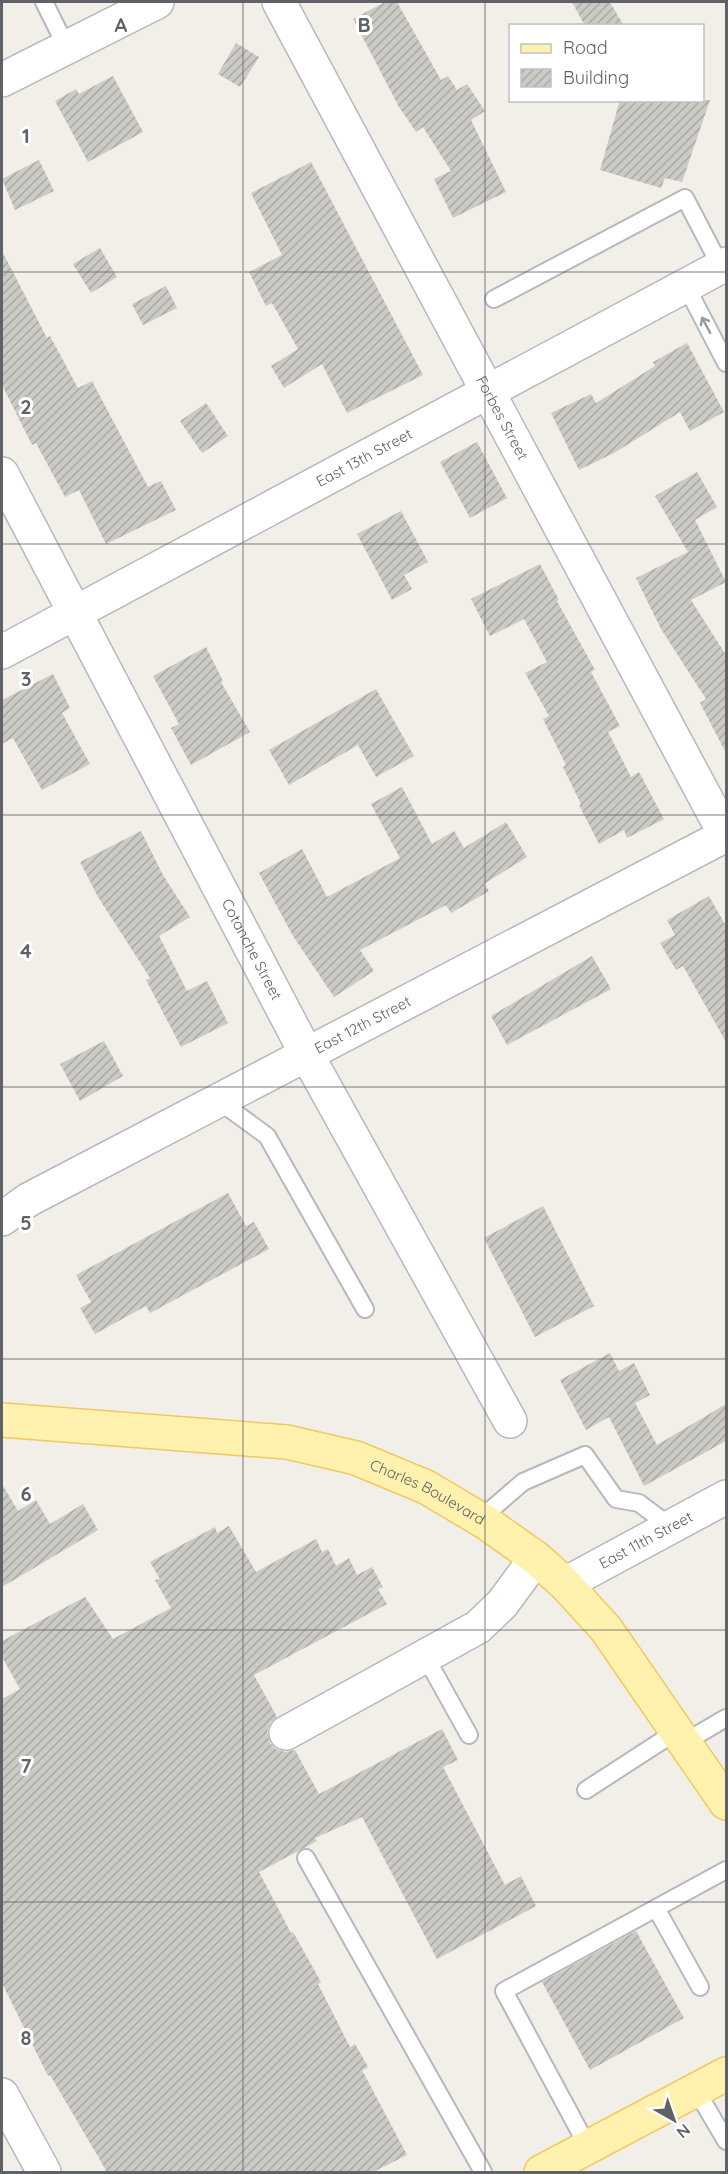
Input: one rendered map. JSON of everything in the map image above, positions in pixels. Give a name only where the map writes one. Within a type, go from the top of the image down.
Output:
[{"type":"main road","name":"Charles Boulevard","points":[[2,1420],[287,1442],[356,1458],[426,1487],[480,1519],[536,1558],[566,1584],[606,1629],[726,1803]]},
{"type":"main road","points":[[541,2172],[726,2074]]},
{"type":"street","points":[[2,80],[157,2]]},
{"type":"street","name":"Forbes Street","points":[[279,2],[726,835]]},
{"type":"street","name":"East 13th Street","points":[[2,652],[724,266]]},
{"type":"street","name":"Cotanche Street","points":[[2,474],[307,1055],[510,1421]]},
{"type":"street","name":"East 12th Street","points":[[2,1219],[28,1200],[726,835]]},
{"type":"street","name":"East 11th Street","points":[[566,1584],[726,1497]]},
{"type":"street","points":[[286,1733],[478,1627],[502,1604],[536,1558]]},
{"type":"street","points":[[2,2095],[40,2171]]},
{"type":"lane","points":[[44,2],[67,48]]},
{"type":"lane","points":[[495,299],[685,198],[724,266]]},
{"type":"lane","points":[[686,286],[726,363]]},
{"type":"lane","points":[[219,1101],[267,1136],[365,1309]]},
{"type":"lane","points":[[480,1519],[523,1482],[585,1455],[616,1499],[639,1503],[671,1527]]},
{"type":"lane","points":[[425,1656],[469,1735]]},
{"type":"lane","points":[[586,1790],[681,1737],[726,1718]]},
{"type":"lane","points":[[306,1858],[483,2172]]},
{"type":"lane","points":[[588,2147],[504,1991],[726,1870]]},
{"type":"lane","points":[[656,1908],[700,1987]]},
{"type":"lane","points":[[696,2090],[726,2141]]},
{"type":"building","points":[[385,2],[397,2],[441,80],[448,76],[457,90],[467,84],[485,111],[471,120],[506,192],[453,218],[434,179],[451,171],[423,127],[416,132],[399,107],[353,19]]},
{"type":"building","points":[[572,2],[610,2],[623,24],[584,24]]},
{"type":"building","points":[[236,43],[259,57],[240,87],[218,74]]},
{"type":"building","points":[[113,76],[143,132],[88,162],[55,101],[76,89],[79,94]]},
{"type":"building","points":[[704,100],[710,100],[682,182],[665,178],[661,188],[600,170],[619,102],[704,102]]},
{"type":"building","points":[[39,160],[54,191],[15,210],[2,179]]},
{"type":"building","points":[[311,162],[423,375],[347,413],[322,364],[284,388],[271,366],[298,349],[272,303],[266,306],[249,272],[282,255],[251,193]]},
{"type":"building","points":[[100,248],[117,277],[91,293],[73,264]]},
{"type":"building","points":[[2,251],[47,338],[50,336],[78,388],[92,381],[148,487],[161,481],[176,510],[106,544],[79,490],[65,497],[36,443],[32,445],[2,385]]},
{"type":"building","points":[[166,286],[177,308],[143,325],[132,304]]},
{"type":"building","points":[[687,343],[724,412],[690,431],[680,412],[614,453],[579,470],[551,413],[591,394],[596,403],[655,366],[653,362]]},
{"type":"building","points":[[206,403],[228,436],[202,453],[180,421]]},
{"type":"building","points":[[477,442],[507,498],[470,518],[440,462]]},
{"type":"building","points":[[697,472],[717,507],[695,520],[726,582],[691,600],[726,655],[726,753],[700,703],[706,699],[661,629],[636,578],[688,552],[655,496]]},
{"type":"building","points":[[401,511],[428,562],[404,575],[412,589],[392,600],[357,534]]},
{"type":"building","points":[[540,564],[559,600],[557,601],[595,670],[591,672],[620,726],[608,732],[631,777],[639,772],[664,819],[627,838],[624,830],[599,844],[579,805],[581,804],[563,767],[566,765],[543,719],[549,716],[525,673],[547,662],[524,619],[490,636],[471,599]]},
{"type":"building","points":[[206,647],[223,681],[221,682],[250,732],[191,765],[171,728],[179,724],[153,676]]},
{"type":"building","points":[[53,674],[70,708],[62,713],[90,764],[42,790],[13,738],[2,744],[2,700]]},
{"type":"building","points":[[376,689],[414,756],[376,777],[358,745],[289,785],[269,750]]},
{"type":"building","points":[[402,787],[432,844],[454,831],[464,848],[506,822],[527,857],[484,884],[489,891],[451,913],[446,905],[360,950],[374,971],[334,997],[293,936],[259,873],[302,849],[327,897],[400,858],[371,804]]},
{"type":"building","points":[[141,831],[163,875],[190,917],[159,936],[187,991],[207,981],[228,1023],[181,1047],[146,980],[150,978],[98,897],[80,862]]},
{"type":"building","points":[[709,896],[726,926],[726,1042],[683,966],[676,970],[660,943],[675,935],[667,920]]},
{"type":"building","points":[[592,956],[611,989],[507,1045],[491,1016]]},
{"type":"building","points":[[104,1041],[123,1076],[80,1101],[60,1064]]},
{"type":"building","points":[[228,1193],[246,1226],[254,1222],[269,1249],[150,1313],[146,1306],[95,1334],[80,1308],[91,1302],[76,1275]]},
{"type":"building","points":[[543,1206],[594,1306],[535,1337],[484,1238]]},
{"type":"building","points":[[610,1353],[619,1371],[634,1363],[650,1395],[635,1403],[657,1445],[726,1404],[726,1441],[644,1486],[609,1417],[586,1430],[560,1380]]},
{"type":"building","points":[[2,1484],[18,1511],[36,1500],[50,1524],[83,1504],[98,1530],[2,1587]]},
{"type":"building","points":[[229,1526],[256,1572],[316,1539],[322,1552],[328,1549],[336,1566],[349,1558],[357,1575],[372,1567],[383,1587],[378,1589],[387,1604],[254,1675],[277,1717],[270,1723],[267,1732],[270,1743],[276,1749],[285,1752],[295,1750],[319,1794],[442,1729],[458,1760],[443,1767],[505,1885],[521,1876],[536,1906],[437,1959],[362,1817],[315,1838],[317,1841],[259,1872],[291,1933],[293,1932],[321,1982],[318,1984],[350,2047],[355,2044],[368,2067],[362,2070],[407,2155],[373,2172],[107,2172],[50,2075],[48,2076],[2,1983],[2,1699],[20,1689],[2,1657],[2,1641],[85,1597],[113,1639],[171,1608],[155,1580],[160,1579],[150,1562],[215,1527],[217,1533]]},
{"type":"building","points":[[636,1931],[684,2018],[590,2070],[542,1982]]}]
